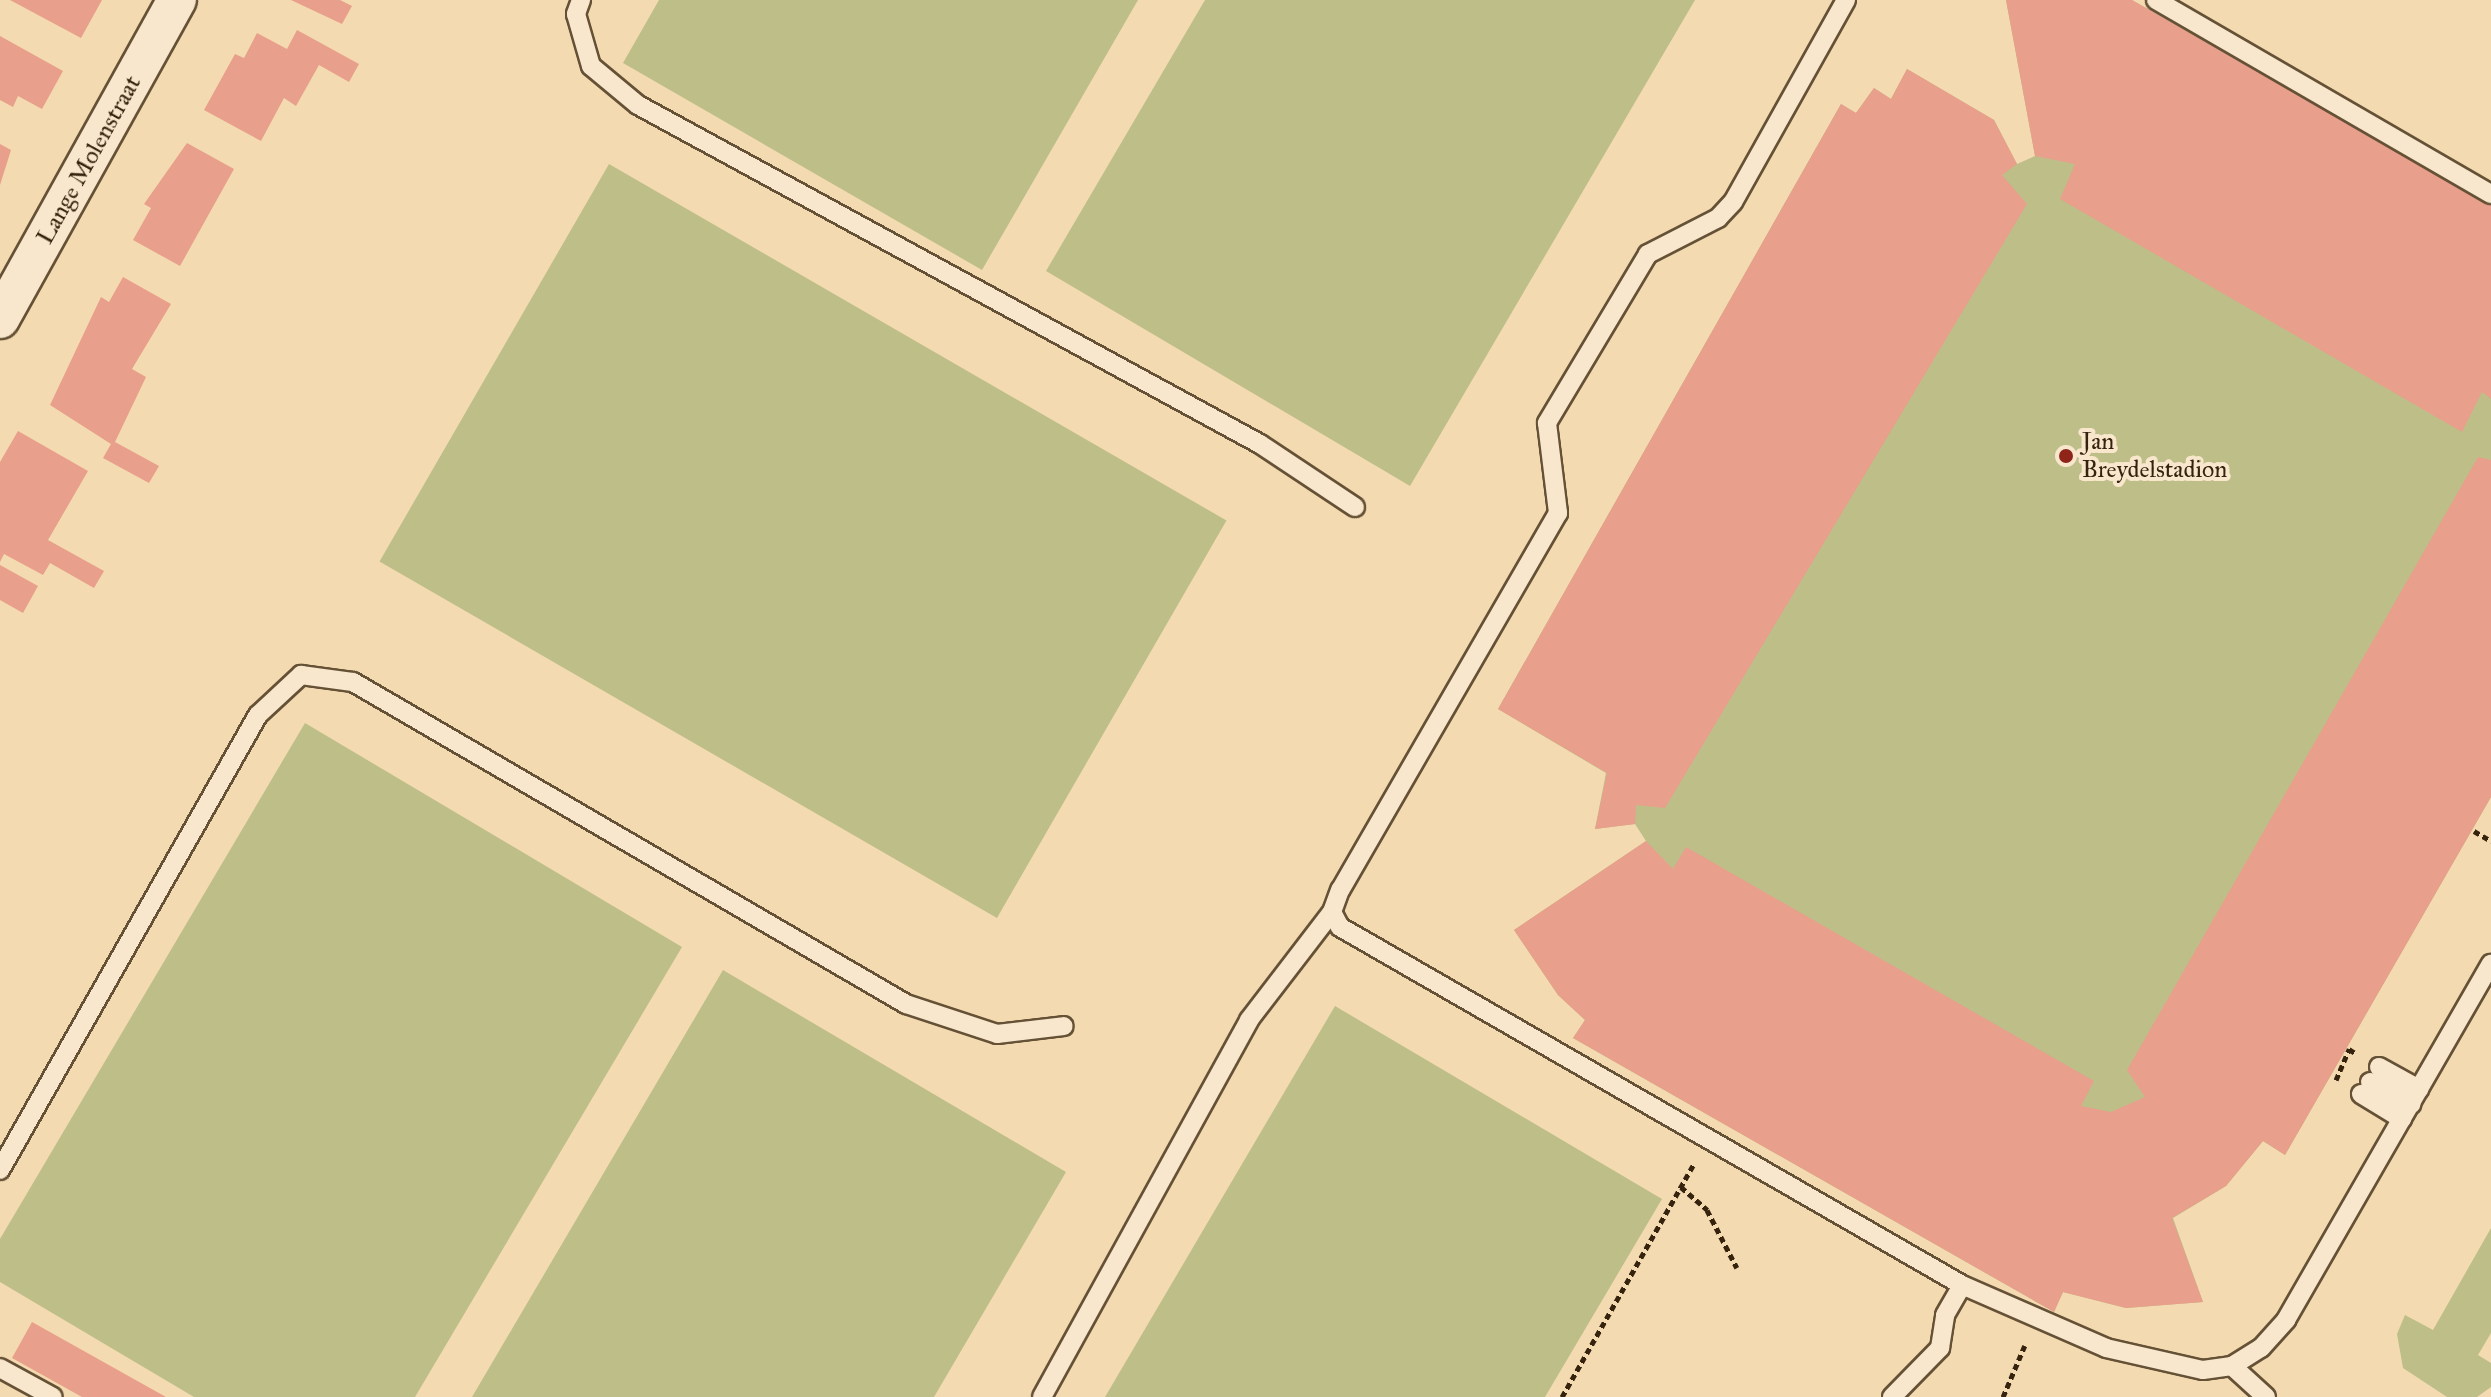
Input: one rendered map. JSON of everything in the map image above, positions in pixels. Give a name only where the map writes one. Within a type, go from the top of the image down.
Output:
[{"type":"street","name":"Lange Molenstraat","points":[[0,319],[177,0]]},
{"type":"lane","points":[[581,0],[576,14],[591,66],[638,105],[1260,444],[1355,507]]},
{"type":"lane","points":[[1042,1397],[1249,1020],[1332,912],[1558,513],[1547,423],[1648,254],[1718,218],[1733,202],[1846,0]]},
{"type":"lane","points":[[2156,0],[2491,194]]},
{"type":"lane","points":[[0,1170],[258,715],[301,675],[353,682],[906,1004],[997,1034],[1064,1026]]},
{"type":"lane","points":[[1332,912],[1340,927],[1962,1285],[2034,1322],[2203,1370],[2232,1366],[2286,1320],[2491,964]]},
{"type":"lane","points":[[2411,1104],[2370,1081],[2411,1104]]},
{"type":"lane","points":[[1892,1397],[1940,1348],[1945,1315],[1962,1285]]},
{"type":"lane","points":[[2232,1366],[2266,1397]]},
{"type":"lane","points":[[0,1368],[53,1397]]},
{"type":"path","points":[[2474,831],[2491,841]]},
{"type":"path","points":[[2332,1078],[2349,1049]]},
{"type":"path","points":[[1562,1397],[1708,1139]]},
{"type":"path","points":[[1681,1187],[1707,1210],[1737,1268]]},
{"type":"path","points":[[2003,1397],[2034,1322]]},
{"type":"green space","points":[[659,0],[1138,0],[982,270],[623,63]]},
{"type":"green space","points":[[1205,0],[1695,0],[1410,486],[1046,271]]},
{"type":"green space","name":"Jan Breydelstadion","points":[[2006,0],[2132,0],[2491,204],[2491,797],[2285,1155],[2263,1141],[2226,1186],[2173,1218],[2203,1302],[2126,1308],[2063,1292],[2054,1312],[1573,1038],[1585,1020],[1558,995],[1514,930],[1646,841],[1635,824],[1595,829],[1606,773],[1498,709],[1841,104],[1856,113],[1874,88],[1891,99],[1907,69],[1994,120],[2017,164],[2035,156]]},
{"type":"green space","points":[[609,164],[1226,520],[997,918],[380,562]]},
{"type":"green space","points":[[305,723],[682,947],[415,1397],[194,1397],[0,1282],[0,1239]]},
{"type":"green space","points":[[723,970],[1066,1172],[934,1397],[472,1397]]},
{"type":"green space","points":[[1335,1006],[1662,1199],[1545,1397],[1105,1397]]},
{"type":"green space","points":[[2491,1228],[2491,1333],[2478,1355],[2491,1363],[2491,1387],[2477,1397],[2447,1397],[2403,1368],[2397,1334],[2405,1315],[2433,1330]]},
{"type":"building","points":[[10,0],[102,0],[81,38]]},
{"type":"building","points":[[291,0],[340,0],[352,6],[342,24]]},
{"type":"building","points":[[2006,0],[2132,0],[2491,204],[2491,399],[2482,392],[2462,432],[2060,199],[2075,164],[2035,156]]},
{"type":"building","points":[[297,30],[359,64],[349,82],[319,65],[296,106],[284,98],[261,141],[204,110],[235,54],[244,58],[257,33],[287,49]]},
{"type":"building","points":[[0,36],[63,71],[42,109],[18,96],[13,107],[0,100]]},
{"type":"building","points":[[1907,69],[1994,120],[2017,164],[2002,175],[2027,204],[1665,808],[1636,805],[1635,824],[1595,829],[1607,773],[1498,709],[1841,104],[1856,113],[1874,88],[1891,99]]},
{"type":"building","points":[[187,143],[234,169],[180,266],[133,240],[151,208],[144,204]]},
{"type":"building","points":[[0,144],[11,150],[0,185]]},
{"type":"building","points":[[123,277],[171,304],[132,369],[146,377],[115,442],[159,466],[149,483],[103,458],[111,444],[50,405],[101,297],[109,302]]},
{"type":"building","points":[[18,431],[88,471],[48,540],[104,571],[94,588],[50,563],[43,575],[4,554],[0,562],[0,462]]},
{"type":"building","points":[[2478,457],[2491,460],[2491,797],[2285,1155],[2263,1141],[2226,1186],[2172,1218],[2203,1302],[2126,1308],[2063,1292],[2054,1312],[1573,1038],[1585,1020],[1558,995],[1514,930],[1646,841],[1673,869],[1686,847],[2094,1081],[2081,1106],[2111,1112],[2145,1097],[2127,1070]]},
{"type":"building","points":[[0,565],[38,586],[23,613],[0,600]]},
{"type":"building","points":[[32,1322],[166,1397],[82,1397],[12,1358]]},
{"type":"place","name":"Jan Breydelstadion","points":[[2066,456]]}]
